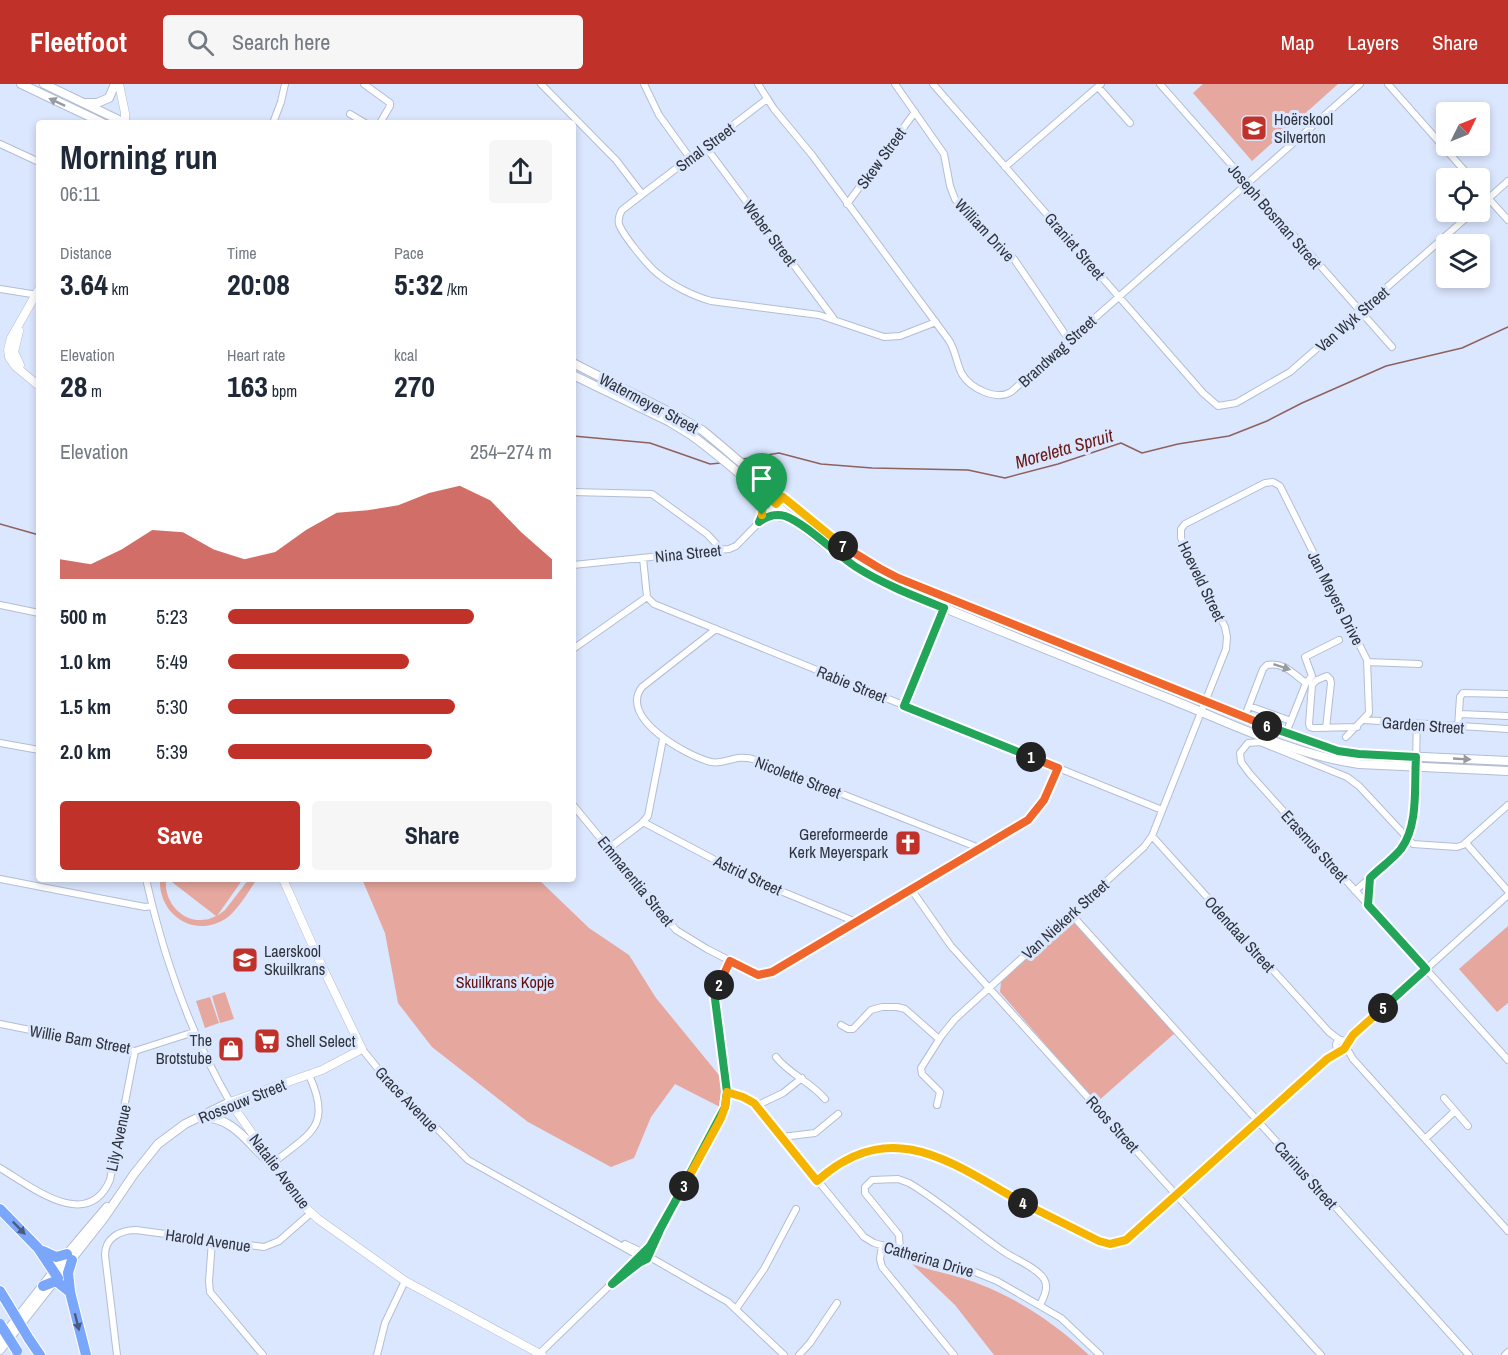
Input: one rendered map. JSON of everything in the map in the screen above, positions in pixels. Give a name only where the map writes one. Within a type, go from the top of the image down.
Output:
[{"type":"highway","points":[[0,1209],[38,1248],[56,1277],[70,1292]]},
{"type":"highway","points":[[38,1248],[56,1257],[70,1257],[68,1273],[70,1292],[86,1355]]},
{"type":"highway","points":[[43,1286],[56,1277]]},
{"type":"highway","points":[[0,1291],[40,1355]]},
{"type":"highway","points":[[0,1324],[18,1353]]},
{"type":"main road","points":[[21,84],[95,120]]},
{"type":"main road","points":[[44,84],[119,120]]},
{"type":"main road","points":[[83,103],[97,103],[109,98],[117,84]]},
{"type":"main road","name":"Watermeyer Street","points":[[576,365],[702,430],[752,472],[798,522],[836,554],[873,577],[944,608],[1299,750],[1336,760],[1415,767],[1508,771]]},
{"type":"main road","name":"Watermeyer Street","points":[[576,376],[670,422],[715,453],[763,493],[780,501],[838,543],[879,568],[1205,701],[1338,751],[1508,761]]},
{"type":"main road","points":[[760,521],[764,510],[763,493]]},
{"type":"main road","points":[[760,521],[772,515],[779,515],[798,522]]},
{"type":"main road","name":"Rossouw Street","points":[[0,1350],[102,1212],[115,1201],[159,1144],[180,1127],[230,1102]]},
{"type":"main road","points":[[201,1117],[221,1119],[229,1123],[273,1163]]},
{"type":"main road","points":[[0,1340],[43,1286]]},
{"type":"street","points":[[117,84],[125,120]]},
{"type":"street","points":[[274,120],[285,84]]},
{"type":"street","points":[[364,84],[390,103],[382,120]]},
{"type":"street","points":[[541,84],[613,156],[642,194]]},
{"type":"street","points":[[644,84],[658,116],[690,158]]},
{"type":"street","name":"Brandwag Street","points":[[758,84],[952,344],[964,377],[976,387],[998,395],[1011,392],[1360,84]]},
{"type":"street","name":"William Drive","points":[[895,84],[944,154],[955,199],[992,240],[1014,259],[1069,340]]},
{"type":"street","name":"Graniet Street","points":[[933,84],[1210,401],[1218,406]]},
{"type":"street","name":"Joseph Bosman Street","points":[[1160,84],[1392,347]]},
{"type":"street","points":[[1388,84],[1462,168]]},
{"type":"street","points":[[1005,167],[1099,86],[1130,123]]},
{"type":"street","name":"Smal Street","points":[[767,99],[622,210],[619,223],[643,257],[662,276],[701,298],[711,302],[810,313],[834,319]]},
{"type":"street","name":"Skew Street","points":[[847,204],[915,112]]},
{"type":"street","points":[[350,114],[360,120]]},
{"type":"street","points":[[0,144],[36,161]]},
{"type":"street","name":"Weber Street","points":[[705,146],[834,319]]},
{"type":"street","points":[[1490,196],[1508,181]]},
{"type":"street","points":[[1490,200],[1508,220]]},
{"type":"street","name":"Van Wyk Street","points":[[1218,406],[1236,403],[1283,377],[1462,222]]},
{"type":"street","points":[[0,289],[36,293]]},
{"type":"street","points":[[36,297],[14,338],[14,352],[17,360],[36,382]]},
{"type":"street","points":[[834,319],[888,337],[900,336],[936,322]]},
{"type":"street","name":"Hoeveld Street","points":[[1205,701],[1226,648],[1227,637],[1225,627],[1182,542],[1181,529],[1188,523],[1256,488],[1269,482],[1276,482]]},
{"type":"street","name":"Jan Meyers Drive","points":[[1276,482],[1367,662],[1369,712],[1364,720]]},
{"type":"street","points":[[576,492],[652,494],[706,534],[722,550]]},
{"type":"street","name":"Nina Street","points":[[576,565],[722,550],[736,546],[780,501]]},
{"type":"street","points":[[576,647],[647,597],[643,558]]},
{"type":"street","name":"Rabie Street","points":[[647,597],[657,605],[1162,810]]},
{"type":"street","points":[[0,605],[36,612]]},
{"type":"street","points":[[904,706],[944,608]]},
{"type":"street","name":"Nicolette Street","points":[[716,629],[642,687],[638,693],[636,701],[639,710],[663,739],[710,762],[742,757],[756,760],[979,848]]},
{"type":"street","points":[[1286,733],[1306,683],[1312,674],[1305,657],[1340,640]]},
{"type":"street","points":[[1367,662],[1419,664]]},
{"type":"street","points":[[1245,716],[1263,669],[1267,665],[1276,664],[1288,668],[1306,683]]},
{"type":"street","points":[[1326,728],[1330,683],[1327,676],[1317,680],[1312,686],[1309,724],[1313,728],[1326,728],[1357,727]]},
{"type":"street","points":[[1458,727],[1463,693],[1508,694]]},
{"type":"street","name":"Van Niekerk Street","points":[[937,1105],[940,1092],[921,1070],[939,1039],[955,1019],[1144,847],[1152,836],[1205,701]]},
{"type":"street","points":[[1249,706],[1291,721]]},
{"type":"street","points":[[1459,714],[1508,716]]},
{"type":"street","name":"Garden Street","points":[[1346,737],[1364,720],[1508,729]]},
{"type":"street","points":[[1355,891],[1399,851],[1406,838],[1412,813],[1417,725]]},
{"type":"street","points":[[608,849],[643,822],[650,808],[663,739]]},
{"type":"street","name":"Erasmus Street","points":[[1406,838],[1353,780],[1257,742],[1251,742],[1243,748],[1240,756],[1241,763],[1508,1060]]},
{"type":"street","points":[[0,743],[36,749]]},
{"type":"street","name":"Emmarentia Street","points":[[576,809],[675,930],[760,976],[1022,824],[1034,814],[1044,800],[1058,768]]},
{"type":"street","points":[[1406,838],[1415,844],[1457,847],[1466,843],[1508,805]]},
{"type":"street","name":"Astrid Street","points":[[643,822],[744,876],[856,922]]},
{"type":"street","name":"Odendaal Street","points":[[1152,836],[1508,1231]]},
{"type":"street","points":[[817,1181],[841,1161],[854,1155],[891,1148],[911,1149],[956,1166],[1043,1214],[1099,1241],[1110,1244],[1129,1238],[1508,893],[1466,843]]},
{"type":"street","points":[[1368,905],[1370,878]]},
{"type":"street","points":[[0,879],[133,905],[152,906]]},
{"type":"street","name":"Natalie Avenue","points":[[147,882],[152,906],[194,1032],[230,1102],[311,1213],[405,1281],[540,1355]]},
{"type":"street","name":"Grace Avenue","points":[[284,882],[362,1049],[379,1070],[470,1161],[724,1300],[784,1355]]},
{"type":"street","name":"Roos Street","points":[[911,889],[951,946],[1321,1355]]},
{"type":"street","name":"Carinus Street","points":[[1071,914],[1469,1355]]},
{"type":"street","points":[[540,1355],[644,1256],[721,1118],[727,1092],[715,999],[717,988],[730,961]]},
{"type":"street","points":[[841,1025],[851,1030],[875,1008],[902,1008],[939,1039]]},
{"type":"street","name":"Willie Bam Street","points":[[0,1024],[135,1051],[194,1032]]},
{"type":"street","name":"Rossouw Street","points":[[230,1102],[332,1066],[362,1049]]},
{"type":"street","name":"Lily Avenue","points":[[0,1168],[59,1202],[74,1205],[96,1198],[110,1180],[135,1051]]},
{"type":"street","points":[[776,1057],[784,1066],[814,1086],[825,1099]]},
{"type":"street","points":[[273,1163],[306,1138],[316,1123],[319,1100],[309,1075]]},
{"type":"street","points":[[756,1106],[781,1095],[802,1078]]},
{"type":"street","name":"Catherina Drive","points":[[727,1092],[746,1098],[756,1106],[861,1234],[870,1241],[978,1273],[1040,1305],[1067,1322],[1100,1355]]},
{"type":"street","points":[[1444,1098],[1468,1126]]},
{"type":"street","points":[[1425,1138],[1455,1111]]},
{"type":"street","points":[[782,1137],[815,1133],[838,1114]]},
{"type":"street","points":[[900,1251],[898,1233],[866,1193],[866,1185],[872,1180],[898,1179],[909,1183],[1044,1278],[1046,1285],[1040,1305]]},
{"type":"street","points":[[736,1309],[764,1269],[796,1209]]},
{"type":"street","name":"Harold Avenue","points":[[117,1355],[105,1253],[106,1244],[111,1239],[121,1232],[130,1230],[258,1247],[269,1246],[279,1241],[311,1213]]},
{"type":"street","points":[[212,1241],[210,1292],[263,1355]]},
{"type":"street","points":[[882,1245],[880,1259],[882,1267],[954,1355]]},
{"type":"street","points":[[377,1355],[384,1326],[405,1281]]},
{"type":"street","points":[[799,1355],[810,1343],[837,1303]]},
{"type":"street","points":[[1504,1355],[1508,1352]]},
{"type":"green space","name":"Hoërskool Silverton","points":[[1203,84],[1338,84],[1252,161],[1193,93]]},
{"type":"green space","points":[[160,882],[166,882],[169,898],[180,913],[188,918],[206,920],[216,916],[172,882],[241,882],[217,916],[225,910],[247,882],[255,882],[228,917],[204,926],[182,921],[165,904]]},
{"type":"green space","name":"Skuilkrans Kopje","points":[[363,882],[541,882],[589,928],[629,955],[656,998],[723,1080],[720,1107],[675,1084],[651,1117],[634,1158],[611,1167],[528,1122],[432,1047],[398,1003],[385,933]]},
{"type":"green space","points":[[1071,918],[1175,1033],[1096,1103],[1000,992],[1001,982]]},
{"type":"green space","points":[[1508,926],[1508,1003],[1497,1012],[1459,969]]},
{"type":"green space","points":[[225,992],[234,1019],[220,1023],[212,996]]},
{"type":"green space","points":[[210,997],[219,1023],[205,1028],[196,1001]]},
{"type":"green space","points":[[912,1264],[994,1290],[1051,1324],[1089,1355],[994,1355],[955,1305]]},
{"type":"waterway","name":"Moreleta Spruit","points":[[743,459],[779,453],[821,464],[872,468],[968,470],[1005,478],[1058,464],[1121,443],[1142,453],[1178,444],[1229,436],[1386,366],[1462,348],[1508,327]]},
{"type":"waterway","name":"Moreleta Spruit","points":[[576,436],[650,443],[710,464],[721,463]]},
{"type":"waterway","points":[[0,524],[36,534]]},
{"type":"place","name":"Hoërskool Silverton","points":[[1254,128]]},
{"type":"place","name":"Gereformeerde Kerk Meyerspark","points":[[908,843]]},
{"type":"place","name":"Laerskool Skuilkrans","points":[[245,960]]},
{"type":"place","name":"Shell Select","points":[[267,1041]]},
{"type":"place","name":"The Brotstube","points":[[231,1049]]},
{"type":"route","points":[[762,515],[759,522],[772,515],[784,516],[798,522],[836,554],[873,577],[944,608],[904,706],[1058,768],[1044,800],[1028,820],[786,964],[760,976],[730,961],[715,995],[727,1092],[725,1107],[660,1230],[647,1259],[612,1284],[650,1246],[660,1230],[721,1118],[725,1107],[726,1100],[727,1092],[754,1103],[817,1181],[841,1161],[854,1155],[899,1147],[911,1149],[956,1166],[1043,1214],[1099,1241],[1115,1244],[1129,1238],[1327,1059],[1344,1049],[1353,1035],[1426,969],[1368,905],[1370,878],[1401,848],[1409,831],[1416,757],[1359,754],[1338,751],[1317,744],[898,578],[860,558],[838,543],[783,497],[776,504],[763,493],[762,515]]}]
